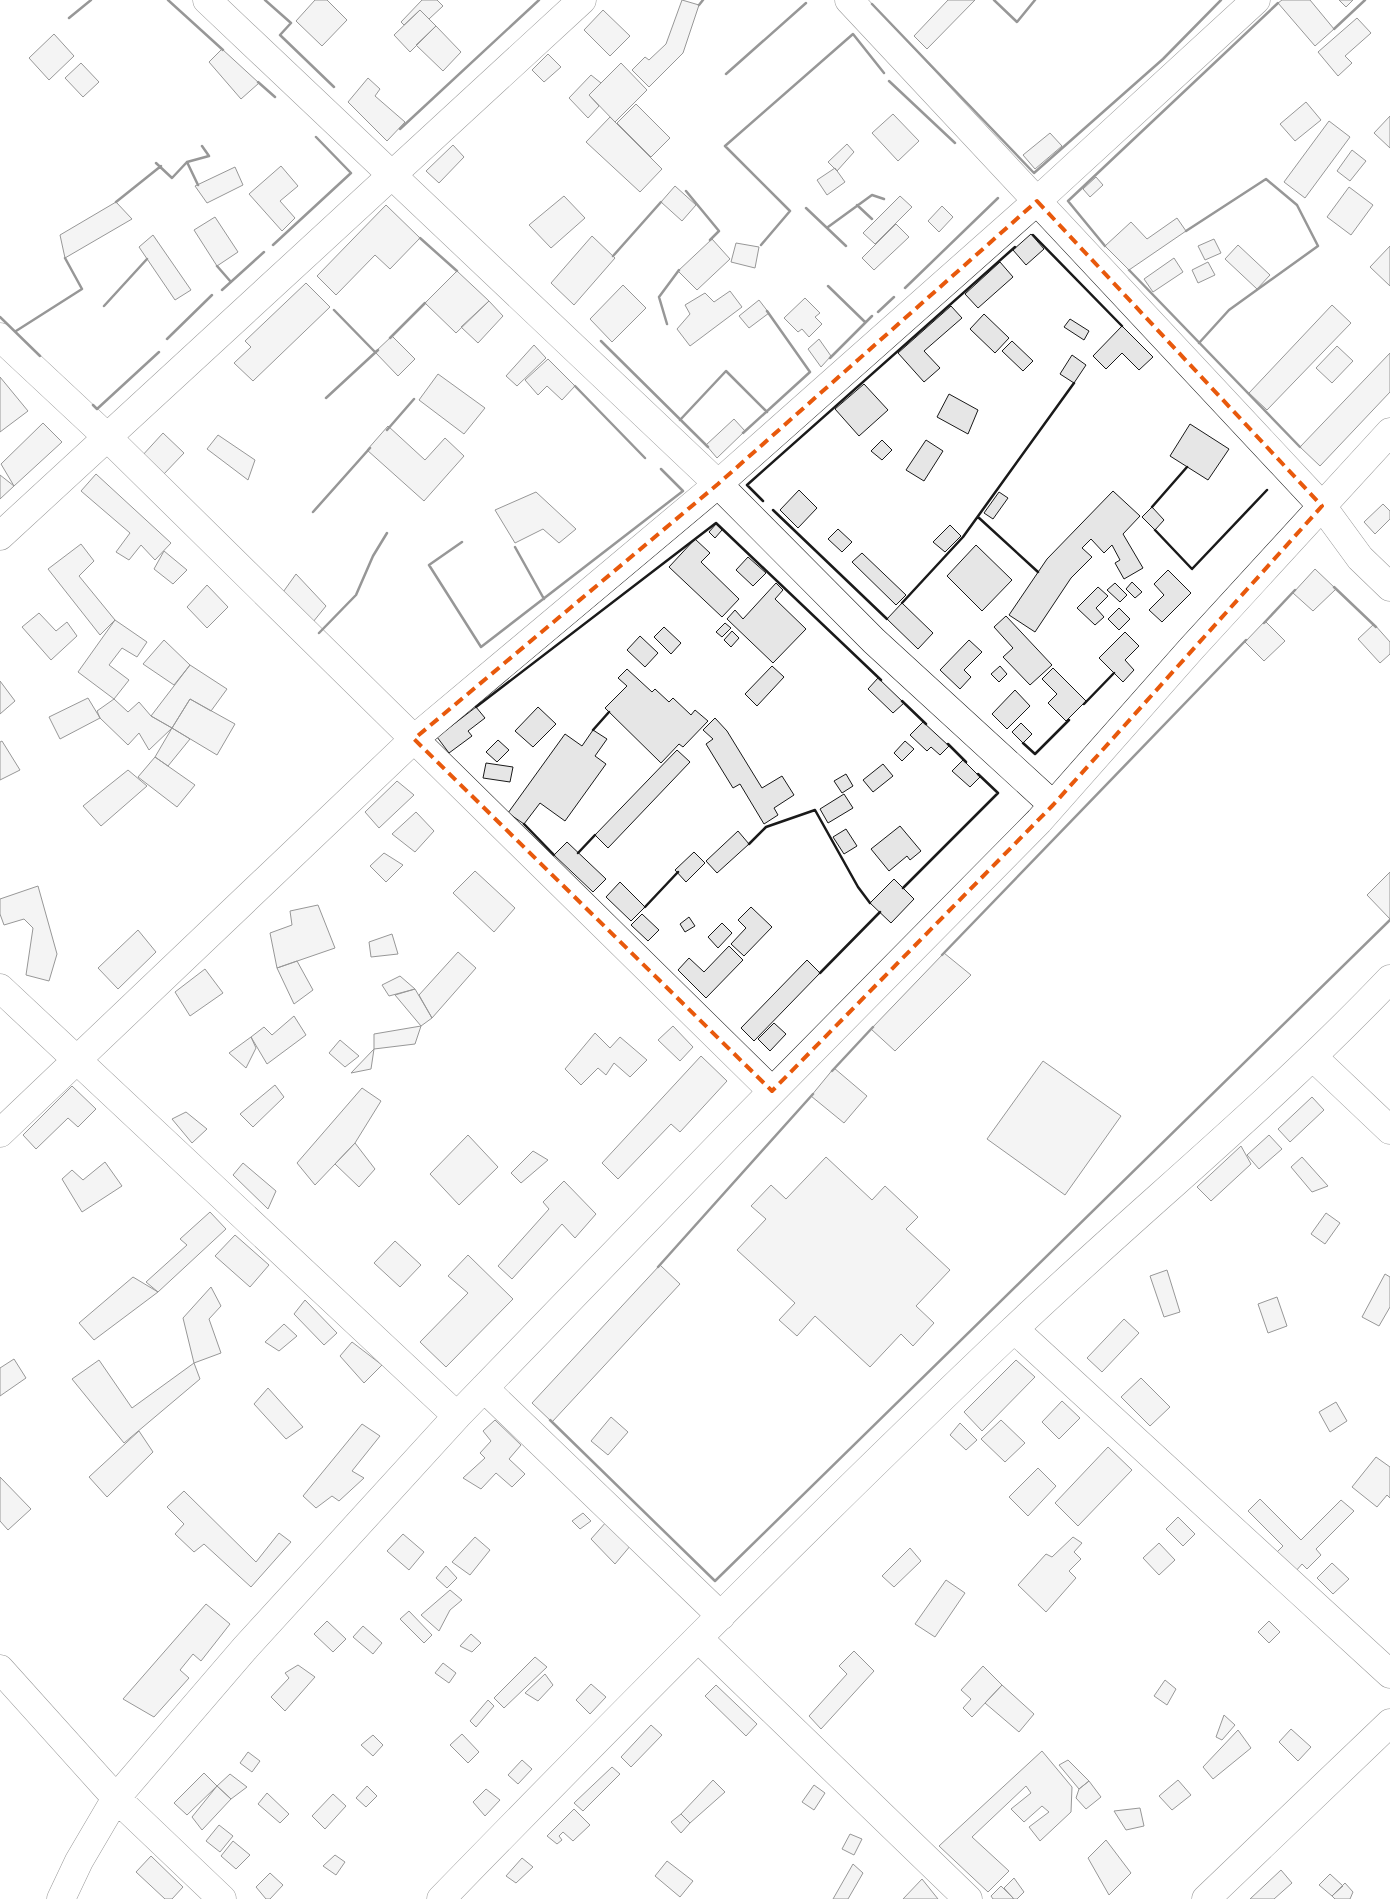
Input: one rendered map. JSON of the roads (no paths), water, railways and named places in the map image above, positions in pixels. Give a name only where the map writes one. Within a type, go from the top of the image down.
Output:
[{"type":"street","points":[[207,0],[718,484],[874,641],[1053,806]]},
{"type":"street","points":[[0,536],[106,436],[582,0]]},
{"type":"street","points":[[849,0],[1322,506],[1360,558],[1390,587]]},
{"type":"street","points":[[0,1133],[414,739],[718,484],[1036,201],[1256,0]]},
{"type":"street","points":[[0,338],[106,436],[772,1091]]},
{"type":"street","points":[[61,1899],[79,1861],[116,1798],[246,1646],[456,1416],[1053,806],[1197,642],[1390,432]]},
{"type":"street","points":[[441,1899],[892,1446],[1014,1329],[1313,1057],[1390,979]]},
{"type":"street","points":[[0,988],[456,1416]]},
{"type":"street","points":[[1313,1057],[1390,1130]]},
{"type":"street","points":[[1014,1329],[1390,1674]]},
{"type":"street","points":[[484,1388],[721,1616]]},
{"type":"street","points":[[699,1639],[968,1899]]},
{"type":"street","points":[[0,1669],[116,1798],[222,1899]]},
{"type":"street","points":[[1206,1899],[1390,1723]]}]
